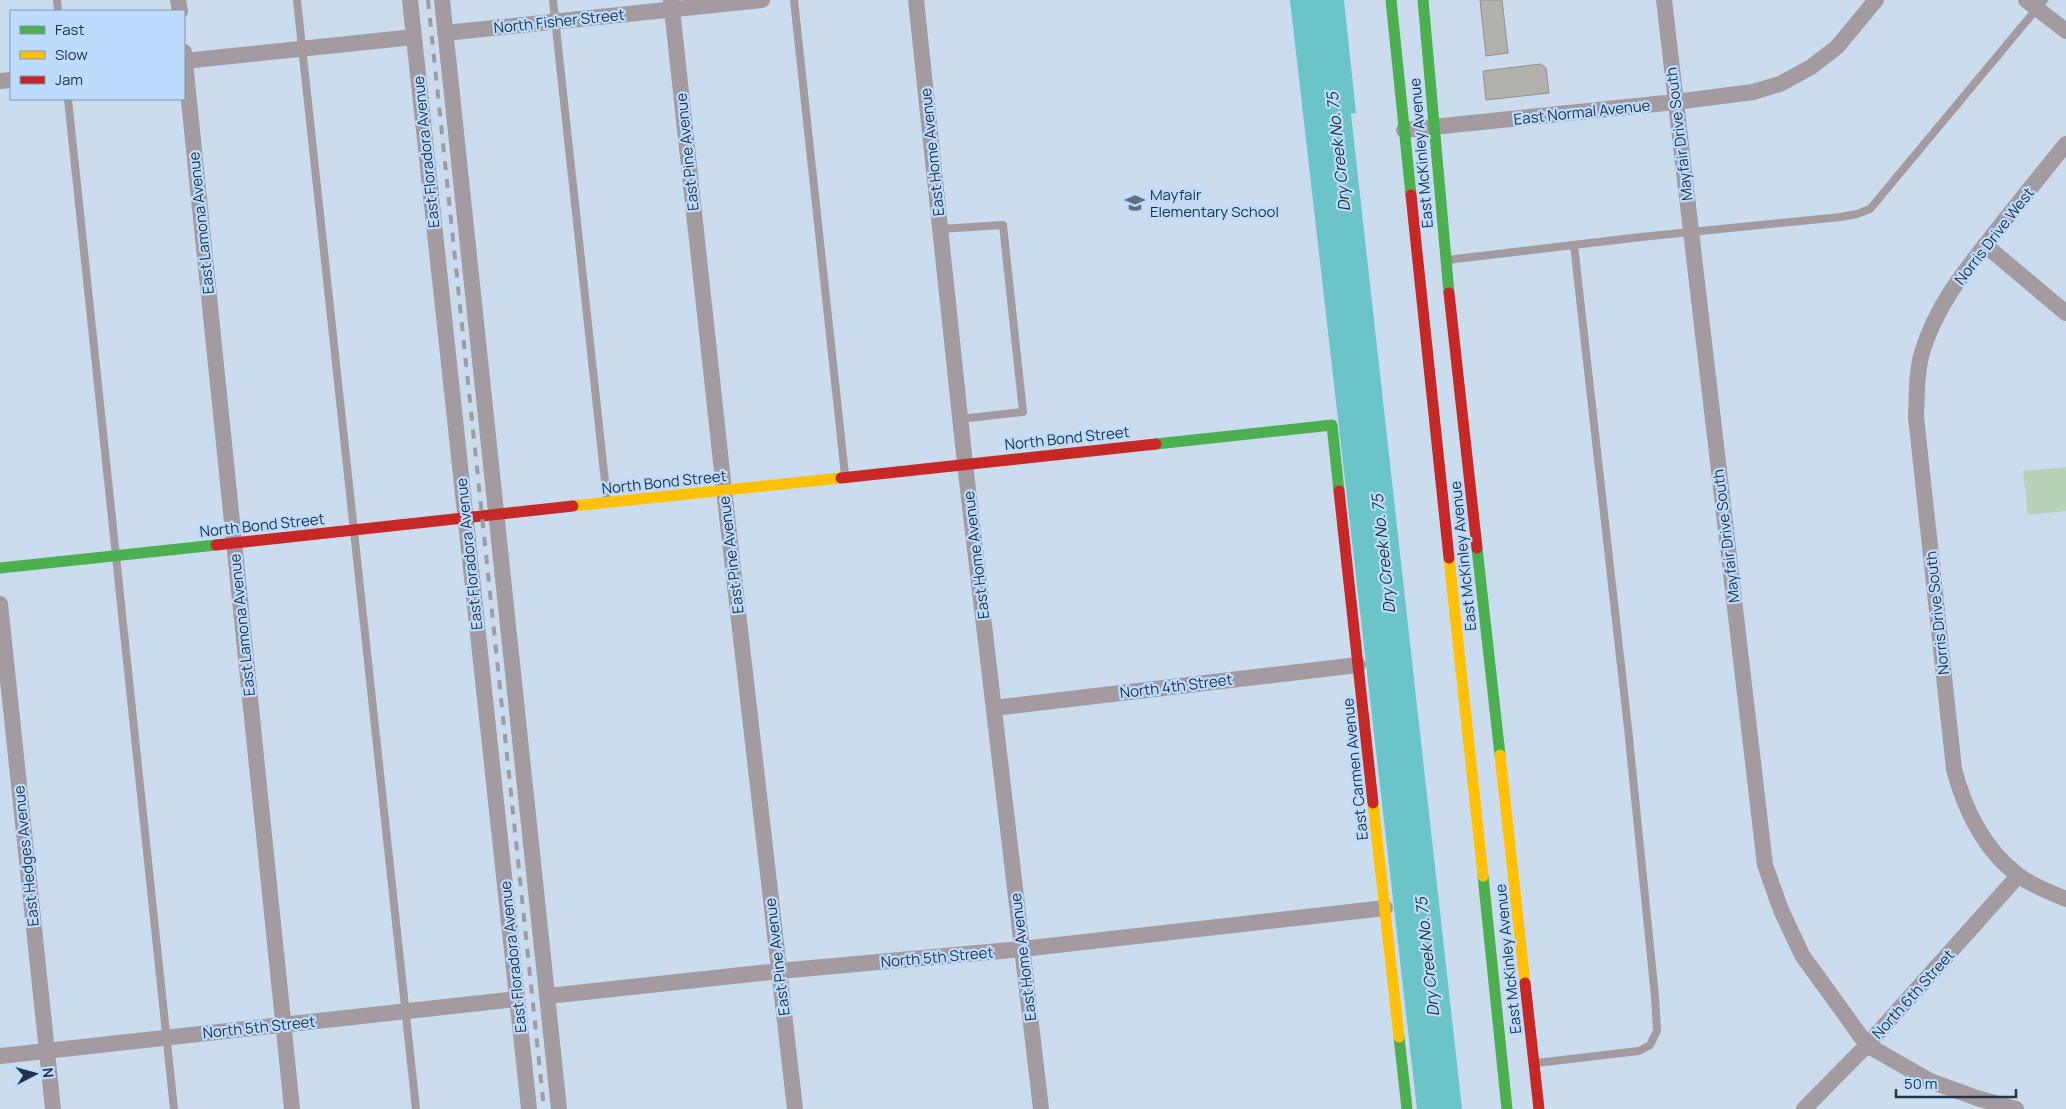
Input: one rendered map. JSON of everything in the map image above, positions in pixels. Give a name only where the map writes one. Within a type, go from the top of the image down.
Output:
[{"type":"main road","name":"East McKinley Avenue","points":[[1391,0],[1507,1109]]},
{"type":"main road","name":"East McKinley Avenue","points":[[1422,0],[1445,260],[1539,1109]]},
{"type":"main road","name":"North Bond Street","points":[[0,568],[1332,425]]},
{"type":"main road","name":"East Carmen Avenue","points":[[1332,425],[1407,1109]]},
{"type":"main road","points":[[1493,978],[1510,1027]]},
{"type":"street","name":"East Floradora Avenue","points":[[410,0],[529,1109]]},
{"type":"street","name":"East Floradora Avenue","points":[[442,0],[559,1109]]},
{"type":"street","name":"North Fisher Street","points":[[445,33],[556,22],[671,5],[762,0]]},
{"type":"street","name":"East Home Avenue","points":[[916,0],[960,420],[1041,1109]]},
{"type":"street","name":"Mayfair Drive South","points":[[1664,0],[1765,865],[1781,910],[1802,955],[1867,1045]]},
{"type":"street","name":"East Normal Avenue","points":[[1404,130],[1753,92],[1780,84],[1811,67],[1837,47],[1876,0]]},
{"type":"street","points":[[2036,3],[2066,31]]},
{"type":"street","name":"East Pine Avenue","points":[[671,5],[795,1109]]},
{"type":"street","points":[[185,58],[302,49],[414,37]]},
{"type":"street","name":"East Lamona Avenue","points":[[185,68],[292,1109]]},
{"type":"street","name":"Norris Drive West","points":[[1929,333],[1950,292],[2066,144]]},
{"type":"street","points":[[1985,245],[2066,312]]},
{"type":"street","name":"Norris Drive South","points":[[1929,333],[1921,355],[1918,374],[1916,417],[1954,769],[1960,794],[1976,825],[1992,848],[2018,876]]},
{"type":"street","name":"East Hedges Avenue","points":[[0,604],[53,1109]]},
{"type":"street","name":"North 4th Street","points":[[994,708],[1358,665]]},
{"type":"street","points":[[2018,876],[2066,899]]},
{"type":"street","name":"North 6th Street","points":[[1804,1109],[1867,1045],[2018,876]]},
{"type":"street","name":"North 5th Street","points":[[548,996],[779,971],[1022,949],[1385,908]]},
{"type":"street","name":"North 5th Street","points":[[0,1056],[517,999]]},
{"type":"street","points":[[1867,1045],[1930,1081],[1977,1098],[2016,1109]]},
{"type":"lane","points":[[297,0],[416,1109]]},
{"type":"lane","points":[[553,0],[608,503]]},
{"type":"lane","points":[[794,0],[845,477]]},
{"type":"lane","points":[[1445,260],[1841,217],[1870,209],[2036,3]]},
{"type":"lane","points":[[68,100],[174,1109]]},
{"type":"lane","points":[[940,229],[1002,225],[1023,412],[960,420]]},
{"type":"lane","points":[[1534,1063],[1639,1051],[1650,1045],[1657,1031],[1628,728],[1574,245]]},
{"type":"shaded area","points":[[2066,467],[2066,511],[2028,515],[2023,471]]},
{"type":"water","name":"Dry Creek No. 75","points":[[1290,0],[1344,0],[1356,113],[1351,114],[1462,1109],[1417,1109]]},
{"type":"building","points":[[1480,0],[1502,0],[1508,53],[1486,56]]},
{"type":"building","points":[[1541,64],[1546,68],[1549,93],[1486,100],[1483,71]]},
{"type":"railway","points":[[428,0],[544,1109]]},
{"type":"traffic: fast","points":[[1391,0],[1411,195]]},
{"type":"traffic: fast","points":[[1423,0],[1449,293]]},
{"type":"traffic: fast","points":[[1156,444],[1332,425],[1339,491]]},
{"type":"traffic: fast","points":[[0,568],[216,545]]},
{"type":"traffic: fast","points":[[1477,548],[1500,755]]},
{"type":"traffic: fast","points":[[1483,876],[1507,1109]]},
{"type":"traffic: fast","points":[[1399,1037],[1407,1109]]},
{"type":"traffic: slow","points":[[573,506],[841,478]]},
{"type":"traffic: slow","points":[[1449,558],[1483,876]]},
{"type":"traffic: slow","points":[[1500,755],[1525,983]]},
{"type":"traffic: slow","points":[[1373,803],[1399,1037]]},
{"type":"traffic: jam","points":[[1411,195],[1449,558]]},
{"type":"traffic: jam","points":[[1449,293],[1477,548]]},
{"type":"traffic: jam","points":[[841,478],[1156,444]]},
{"type":"traffic: jam","points":[[1339,491],[1373,803]]},
{"type":"traffic: jam","points":[[216,545],[573,506]]},
{"type":"traffic: jam","points":[[1525,983],[1539,1109]]},
{"type":"place","name":"Mayfair Elementary School","points":[[1135,203]]}]
